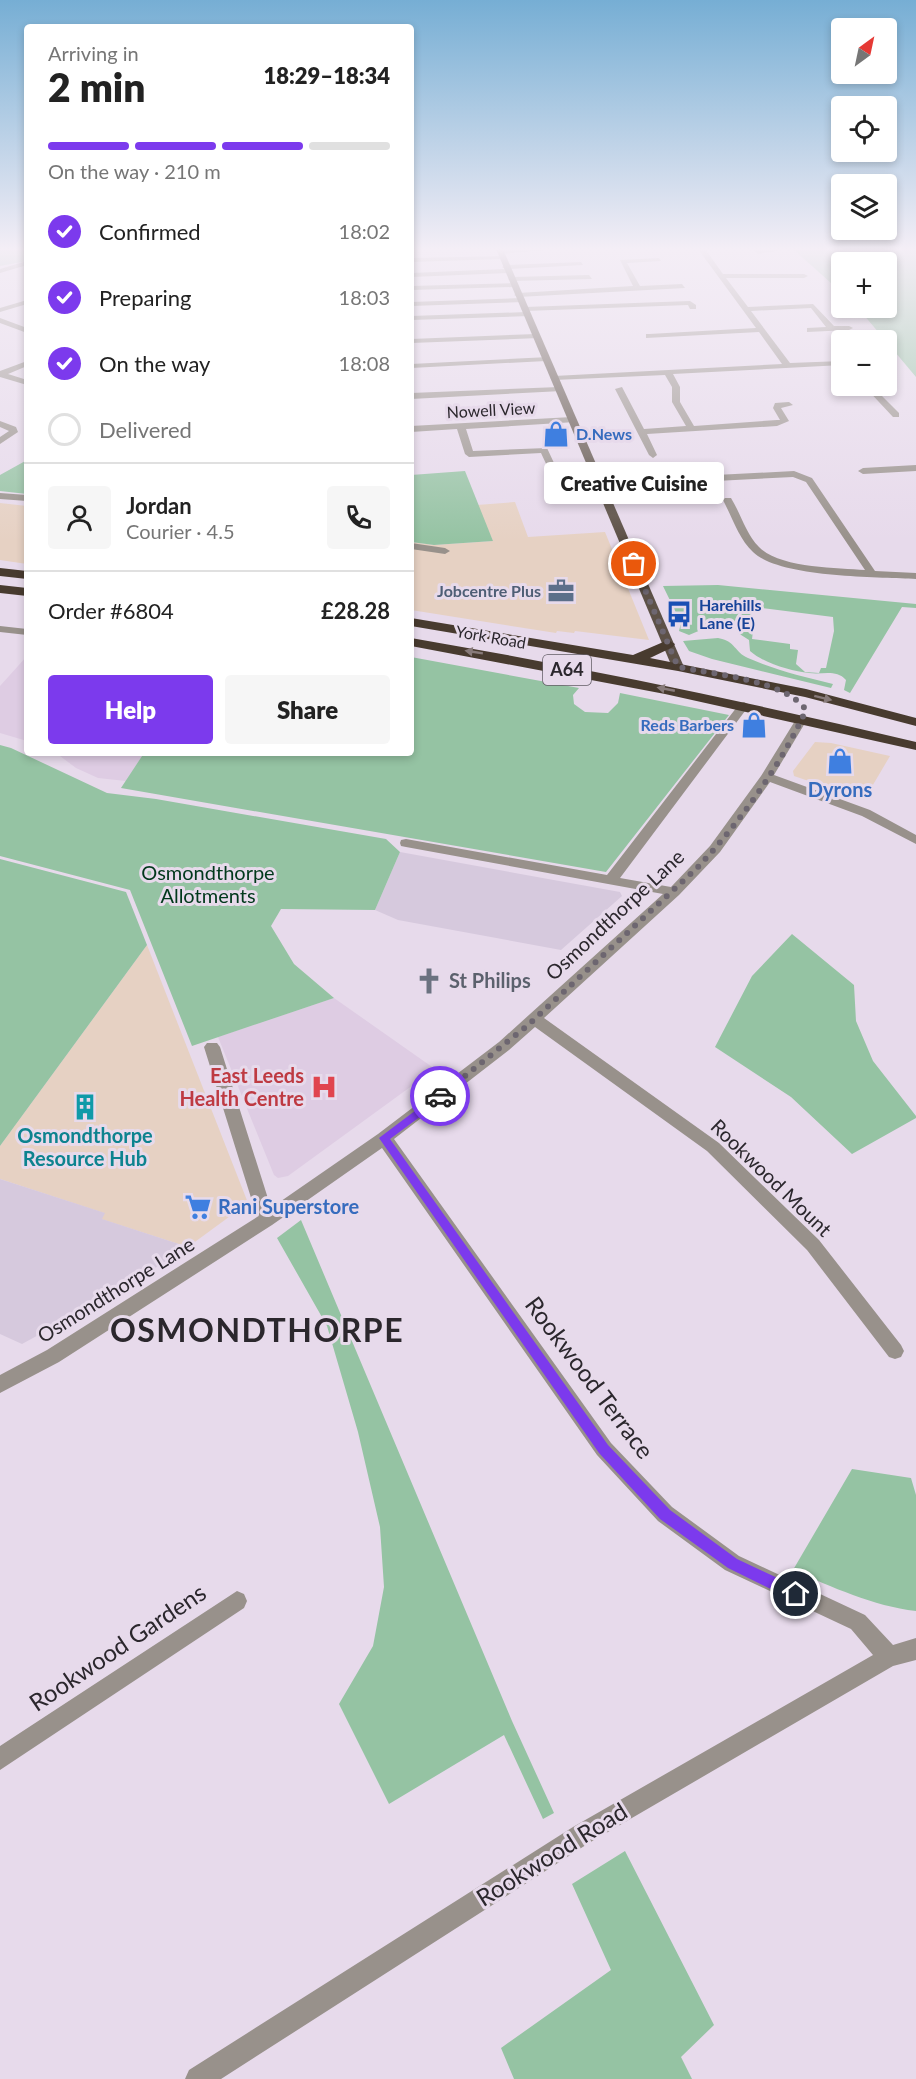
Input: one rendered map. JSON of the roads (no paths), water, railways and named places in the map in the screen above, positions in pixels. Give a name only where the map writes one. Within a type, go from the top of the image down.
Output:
[{"type":"highway","points":[[0,572],[24,575]]},
{"type":"highway","points":[[0,589],[24,592]]},
{"type":"highway","name":"York Road","points":[[414,622],[678,667],[806,693],[916,722]]},
{"type":"highway","name":"York Road","points":[[414,642],[504,657],[723,700],[916,746]]},
{"type":"highway","points":[[634,659],[653,653],[668,644]]},
{"type":"highway","points":[[678,667],[690,681],[723,700]]},
{"type":"highway","points":[[766,685],[799,701],[806,710],[802,718]]},
{"type":"main road","points":[[540,346],[678,667]]},
{"type":"street","points":[[772,346],[787,365]]},
{"type":"street","points":[[414,366],[546,359]]},
{"type":"street","points":[[554,378],[831,363]]},
{"type":"street","points":[[1,374],[24,364]]},
{"type":"street","points":[[668,372],[676,387],[676,402],[692,429]]},
{"type":"street","points":[[1,374],[24,382]]},
{"type":"street","points":[[414,396],[559,389]]},
{"type":"street","points":[[619,389],[653,455]]},
{"type":"street","points":[[878,396],[896,415]]},
{"type":"street","points":[[782,422],[785,422],[777,408],[778,405],[789,405]]},
{"type":"street","name":"Nowell View","points":[[414,429],[572,420]]},
{"type":"street","points":[[641,432],[782,422],[798,423]]},
{"type":"street","points":[[0,424],[13,429],[14,432],[0,441]]},
{"type":"street","points":[[461,427],[469,454],[544,450],[565,496],[581,495]]},
{"type":"street","points":[[863,471],[916,468]]},
{"type":"street","points":[[600,484],[794,474],[809,480],[871,572]]},
{"type":"street","points":[[0,496],[24,498]]},
{"type":"street","points":[[728,500],[755,548],[768,559],[791,566],[916,576]]},
{"type":"street","points":[[414,546],[445,551]]},
{"type":"street","points":[[0,629],[24,632]]},
{"type":"street","points":[[611,880],[744,705]]},
{"type":"street","name":"Osmondthorpe Lane","points":[[0,1385],[53,1356],[266,1220],[384,1138],[461,1080],[535,1018],[674,892],[715,849],[767,777],[802,718]]},
{"type":"street","points":[[767,777],[858,810],[916,840]]},
{"type":"street","points":[[406,843],[674,892]]},
{"type":"street","name":"Rookwood Mount","points":[[535,1018],[713,1147],[813,1245],[895,1351]]},
{"type":"street","points":[[212,1047],[266,1220]]},
{"type":"street","name":"Rookwood Terrace","points":[[384,1138],[604,1449],[665,1514],[732,1563],[858,1622],[889,1657]]},
{"type":"street","name":"Rookwood Gardens","points":[[0,1759],[237,1601]]},
{"type":"street","name":"Rookwood Road","points":[[198,2079],[581,1835],[889,1657],[916,1649]]},
{"type":"place","name":"D.News","points":[[556,434]]},
{"type":"place","name":"Creative Cuisine","points":[[634,564]]},
{"type":"place","name":"Jobcentre Plus","points":[[561,591]]},
{"type":"place","name":"Harehills Lane (E)","points":[[679,614]]},
{"type":"place","name":"Reds Barbers","points":[[754,725]]},
{"type":"place","name":"Dyrons","points":[[840,761]]},
{"type":"place","name":"St Philips","points":[[429,981]]},
{"type":"place","name":"East Leeds Health Centre","points":[[324,1087]]},
{"type":"place","name":"Osmondthorpe Resource Hub","points":[[85,1107]]},
{"type":"place","name":"Rani Superstore","points":[[198,1207]]},
{"type":"district","name":"OSMONDTHORPE","points":[[257,1331]]},
{"type":"park label","name":"Osmondthorpe Allotments","points":[[208,884]]}]
